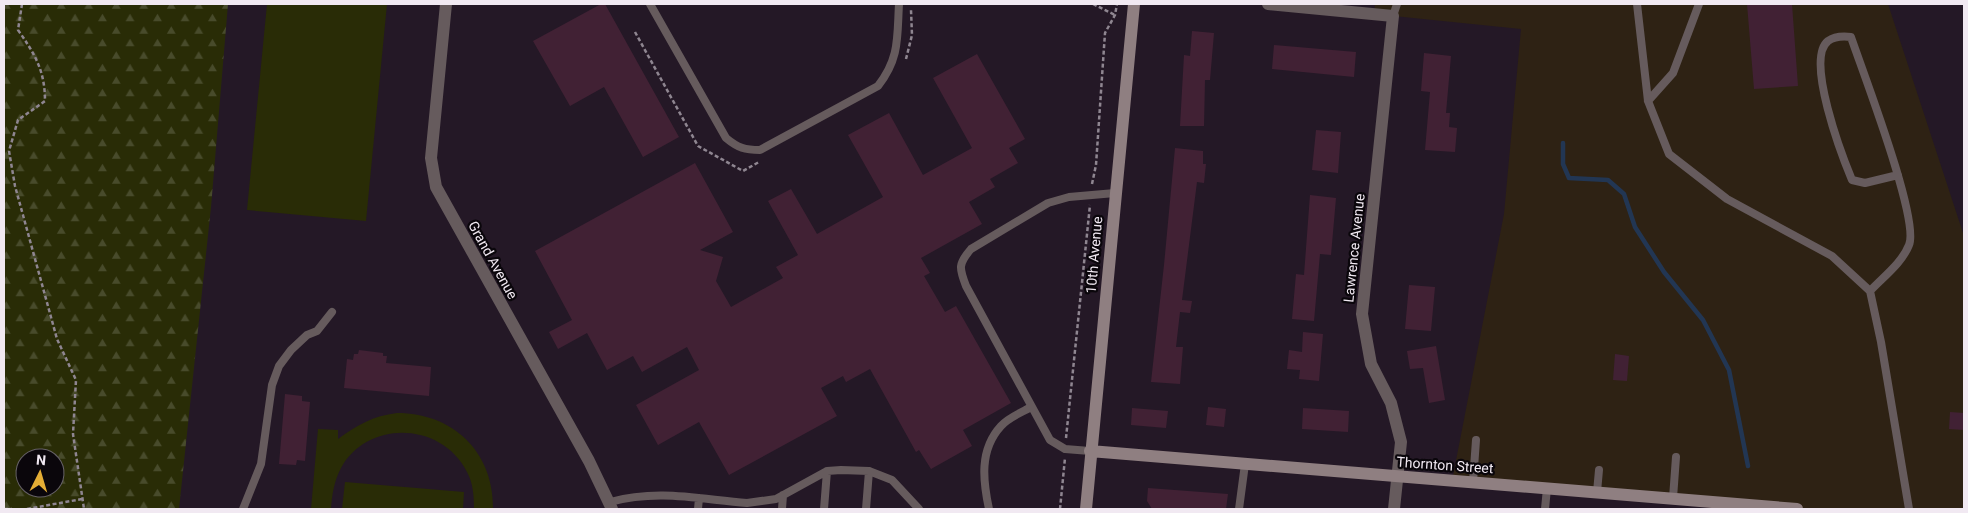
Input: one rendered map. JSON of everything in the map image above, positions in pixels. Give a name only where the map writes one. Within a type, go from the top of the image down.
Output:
[{"type":"street","name":"Grand Avenue","points":[[446,4],[431,158],[436,187],[584,452],[611,505]]},
{"type":"street","name":"10th Avenue","points":[[1086,509],[1090,451],[1134,4]]},
{"type":"street","points":[[1268,4],[1395,10]]},
{"type":"street","name":"Lawrence Avenue","points":[[1394,509],[1401,442],[1391,403],[1372,364],[1362,314],[1395,10]]},
{"type":"street","name":"Thornton Street","points":[[1090,451],[1673,498],[1702,505],[1797,509]]},
{"type":"lane","points":[[650,4],[726,138],[736,147],[745,150],[760,150],[878,86],[888,73],[894,59],[899,4]]},
{"type":"lane","points":[[1637,4],[1648,101],[1669,154],[1727,199],[1832,256],[1870,290],[1881,342],[1909,509]]},
{"type":"lane","points":[[1648,101],[1673,72],[1699,4]]},
{"type":"lane","points":[[1870,290],[1899,261],[1910,243],[1909,218],[1898,175],[1851,37],[1839,36],[1828,41],[1822,51],[1820,66],[1827,110],[1852,180],[1865,183],[1898,175]]},
{"type":"lane","points":[[1090,451],[1065,449],[1050,440],[966,286],[960,271],[962,259],[971,249],[1048,203],[1069,197],[1115,193]]},
{"type":"lane","points":[[243,509],[261,464],[272,385],[279,366],[291,350],[307,335],[317,331],[332,312]]},
{"type":"lane","points":[[989,509],[983,481],[989,445],[1000,426],[1031,407]]},
{"type":"lane","points":[[1473,482],[1476,440]]},
{"type":"lane","points":[[1673,498],[1676,457]]},
{"type":"lane","points":[[1239,509],[1245,464]]},
{"type":"lane","points":[[1597,492],[1599,470]]},
{"type":"lane","points":[[611,505],[632,496],[659,494],[699,498],[740,506],[783,495],[827,471],[869,471],[892,480],[919,509]]},
{"type":"lane","points":[[824,509],[827,471]]},
{"type":"lane","points":[[866,509],[869,471]]},
{"type":"lane","points":[[1545,509],[1547,488]]},
{"type":"lane","points":[[782,509],[783,495]]},
{"type":"lane","points":[[698,509],[699,498]]},
{"type":"lane","points":[[910,509],[911,499]]},
{"type":"path","points":[[22,4],[18,30],[33,52],[45,82],[45,101],[18,120],[9,151],[15,186],[57,339],[76,380],[74,434],[84,509]]},
{"type":"path","points":[[905,61],[909,52],[912,35],[911,4]]},
{"type":"path","points":[[1093,4],[1115,15]]},
{"type":"path","points":[[1060,509],[1091,194],[1096,165],[1106,33],[1115,15],[1117,4]]},
{"type":"path","points":[[635,32],[698,146],[743,171],[759,162]]},
{"type":"path","points":[[27,509],[82,498]]},
{"type":"path","points":[[4,509],[12,509]]},
{"type":"shaded area","points":[[1375,4],[1888,4],[1964,236],[1964,509],[1797,509],[1452,481],[1504,214],[1521,29],[1374,14]]},
{"type":"green space","points":[[4,4],[228,4],[211,207],[179,509],[4,509]]},
{"type":"green space","points":[[267,4],[387,4],[366,221],[247,210]]},
{"type":"green space","points":[[397,413],[417,415],[436,420],[452,428],[466,440],[478,454],[486,470],[491,489],[493,509],[474,509],[471,481],[456,455],[441,443],[423,436],[405,433],[386,435],[369,441],[353,452],[341,468],[337,478],[331,509],[311,509],[318,429],[338,430],[338,439],[366,422],[380,416]]},
{"type":"green space","points":[[345,482],[464,492],[463,509],[342,509]]},
{"type":"building","points":[[601,4],[605,4],[679,137],[643,157],[604,87],[570,106],[533,41]]},
{"type":"building","points":[[1747,4],[1792,4],[1798,86],[1754,89]]},
{"type":"building","points":[[1192,31],[1214,33],[1210,80],[1205,80],[1204,126],[1180,126],[1184,55],[1190,56]]},
{"type":"building","points":[[1274,45],[1356,52],[1354,77],[1272,69]]},
{"type":"building","points":[[1424,53],[1451,56],[1446,113],[1450,113],[1449,127],[1457,128],[1455,152],[1425,150],[1430,92],[1421,91]]},
{"type":"building","points":[[977,54],[1025,139],[1009,148],[1018,163],[990,179],[995,187],[969,202],[982,224],[921,258],[930,273],[924,276],[945,312],[956,306],[1011,403],[963,430],[972,446],[931,469],[919,450],[916,452],[870,369],[846,382],[843,376],[821,388],[837,416],[729,475],[699,422],[658,445],[636,405],[699,370],[687,347],[642,372],[633,356],[607,370],[587,333],[558,349],[549,332],[572,320],[535,251],[695,163],[733,232],[700,250],[723,257],[716,281],[731,307],[783,278],[776,267],[798,255],[768,201],[791,189],[817,234],[883,197],[848,135],[889,113],[923,175],[972,148],[933,78]]},
{"type":"building","points":[[1316,130],[1341,132],[1338,173],[1312,170]]},
{"type":"building","points":[[1175,148],[1203,151],[1203,164],[1206,164],[1204,183],[1197,182],[1182,300],[1192,301],[1190,313],[1180,312],[1176,347],[1183,347],[1180,384],[1151,382]]},
{"type":"building","points":[[1310,195],[1336,198],[1331,255],[1320,254],[1314,321],[1292,319],[1296,274],[1304,275]]},
{"type":"building","points":[[1409,285],[1435,287],[1431,331],[1405,329]]},
{"type":"building","points":[[1303,332],[1323,334],[1319,381],[1299,379],[1300,370],[1287,369],[1289,350],[1302,352]]},
{"type":"building","points":[[1436,346],[1445,400],[1429,403],[1423,368],[1410,369],[1407,351]]},
{"type":"building","points":[[359,350],[383,353],[383,356],[387,356],[386,363],[431,367],[429,396],[344,388],[347,359],[353,360],[354,354],[358,354]]},
{"type":"building","points":[[1615,354],[1629,356],[1627,381],[1613,380]]},
{"type":"building","points":[[285,394],[302,396],[302,401],[310,402],[305,461],[297,460],[296,465],[279,464]]},
{"type":"building","points":[[1208,407],[1226,409],[1224,427],[1206,425]]},
{"type":"building","points":[[1132,408],[1168,411],[1166,428],[1131,425]]},
{"type":"building","points":[[1303,408],[1349,411],[1348,432],[1302,429]]},
{"type":"building","points":[[1950,412],[1964,413],[1964,430],[1949,429]]},
{"type":"building","points":[[1148,488],[1228,494],[1226,509],[1152,509],[1147,501]]},
{"type":"waterway","points":[[1563,143],[1563,164],[1569,178],[1608,180],[1624,194],[1635,227],[1664,272],[1703,320],[1729,370],[1748,466]]}]
